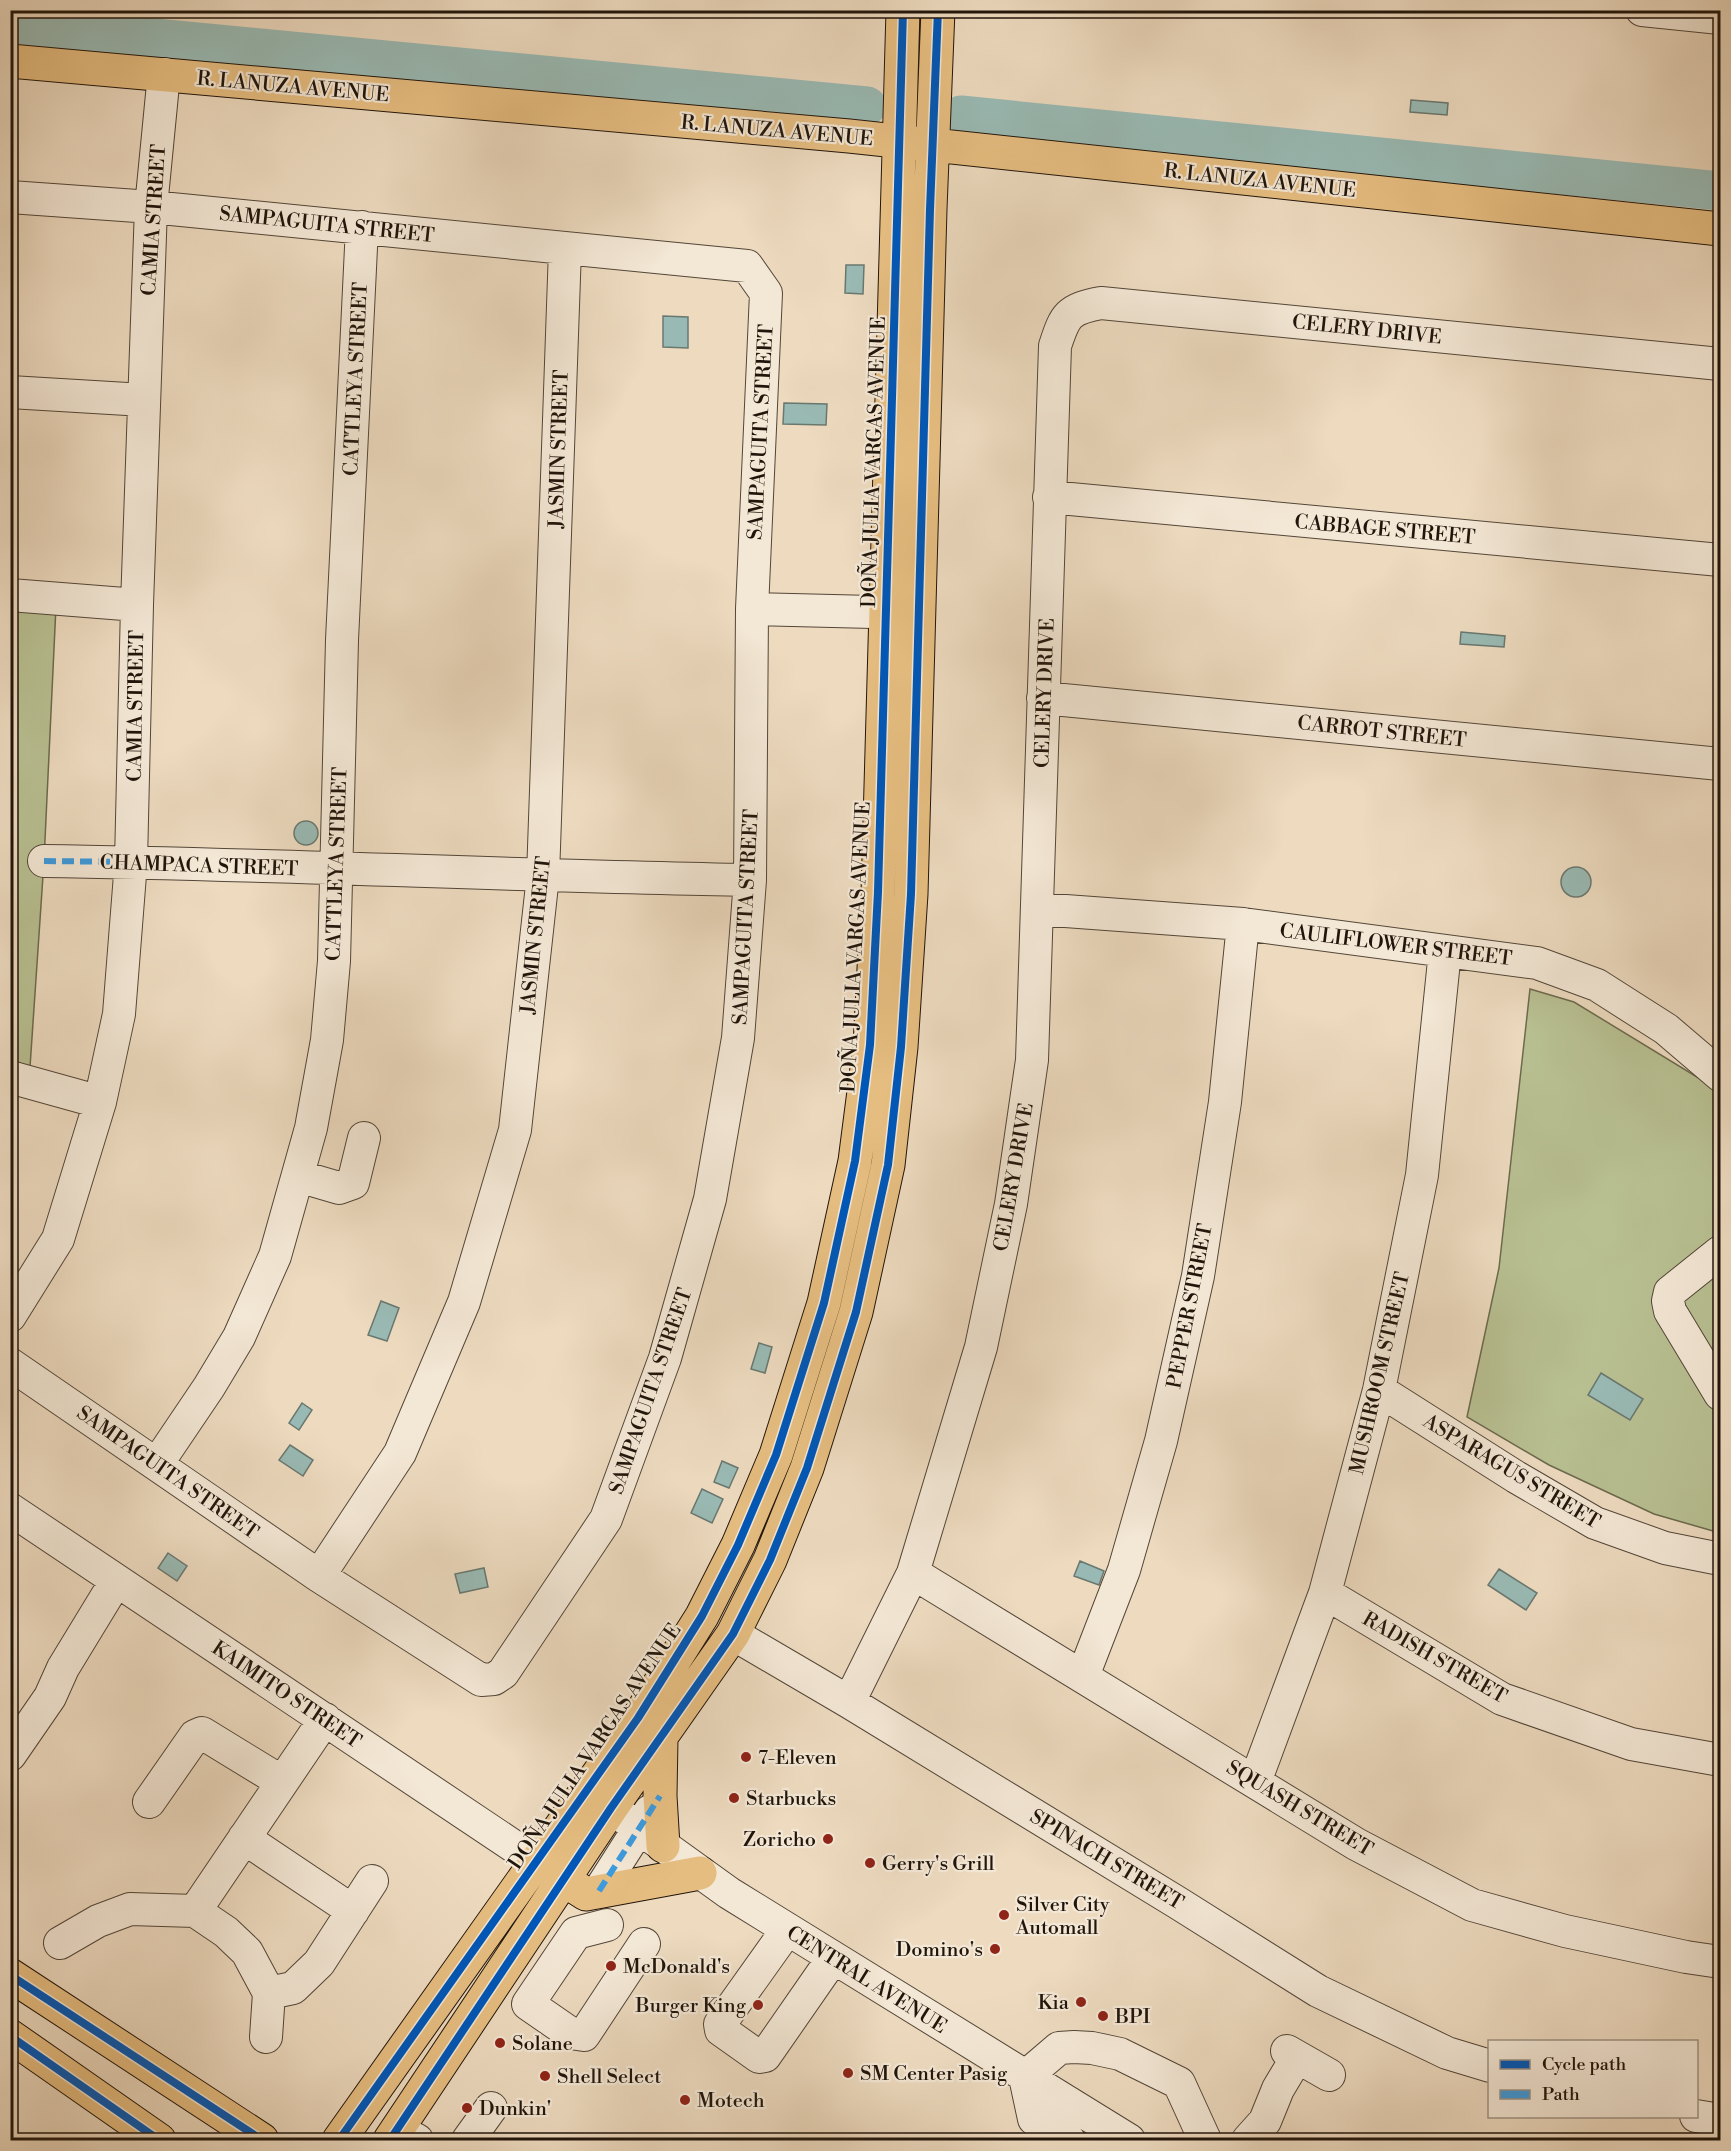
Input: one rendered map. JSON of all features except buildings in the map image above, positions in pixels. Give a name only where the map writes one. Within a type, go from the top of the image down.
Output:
[{"type":"main road","name":"DOÑA JULIA VARGAS AVENUE","points":[[339,2140],[638,1718],[702,1616],[738,1545],[776,1455],[825,1303],[855,1161],[870,1045],[878,892],[903,10]]},
{"type":"main road","points":[[401,2137],[611,1808],[733,1634],[770,1560],[807,1468],[856,1312],[888,1166],[901,1047],[911,894],[932,145],[938,10]]},
{"type":"main road","name":"R. LANUZA AVENUE","points":[[10,61],[900,141],[1720,229]]},
{"type":"main road","points":[[651,1838],[660,1796],[661,1739]]},
{"type":"main road","points":[[564,1880],[586,1894],[700,1873]]},
{"type":"main road","points":[[10,1975],[262,2140]]},
{"type":"main road","points":[[10,2036],[159,2140]]},
{"type":"street","points":[[1642,10],[1720,18]]},
{"type":"street","name":"CAMIA STREET","points":[[10,1316],[58,1239],[99,1102],[119,1014],[131,862],[137,605],[151,207],[164,74]]},
{"type":"street","name":"SAMPAGUITA STREET","points":[[10,197],[151,207],[747,266],[766,293],[752,609],[750,880],[738,1038],[710,1199],[665,1358],[606,1519],[503,1673],[494,1679],[481,1680],[319,1576],[10,1364]]},
{"type":"street","name":"CATTLEYA STREET","points":[[157,1464],[209,1387],[239,1337],[275,1256],[311,1128],[327,1040],[334,961],[342,640],[363,227]]},
{"type":"street","name":"JASMIN STREET","points":[[319,1576],[400,1453],[464,1302],[515,1131],[543,876],[565,249]]},
{"type":"street","name":"CELERY DRIVE","points":[[849,1702],[913,1574],[981,1347],[1011,1204],[1032,1060],[1055,346],[1063,323],[1078,307],[1101,303],[1720,364]]},
{"type":"street","points":[[10,392],[144,400]]},
{"type":"street","name":"CABBAGE STREET","points":[[1049,497],[1720,560]]},
{"type":"street","points":[[10,595],[137,605]]},
{"type":"street","points":[[752,609],[918,613]]},
{"type":"street","name":"CARROT STREET","points":[[1043,698],[1720,764]]},
{"type":"street","name":"CHAMPACA STREET","points":[[44,861],[750,880]]},
{"type":"street","name":"CAULIFLOWER STREET","points":[[1038,909],[1243,924],[1537,963],[1597,985],[1666,1029],[1720,1075]]},
{"type":"street","name":"PEPPER STREET","points":[[1083,1676],[1124,1570],[1143,1506],[1161,1441],[1198,1276],[1225,1102],[1243,924]]},
{"type":"street","name":"MUSHROOM STREET","points":[[1255,1782],[1326,1593],[1378,1390],[1422,1175],[1445,951]]},
{"type":"street","points":[[10,1077],[99,1102]]},
{"type":"street","points":[[298,1176],[339,1188],[353,1183],[364,1138]]},
{"type":"street","points":[[1720,1252],[1670,1292],[1668,1301],[1670,1311],[1720,1394]]},
{"type":"street","name":"ASPARAGUS STREET","points":[[1378,1390],[1516,1477],[1595,1523],[1665,1548],[1720,1559]]},
{"type":"street","name":"KAIMITO STREET","points":[[10,1509],[564,1880]]},
{"type":"street","name":"SQUASH STREET","points":[[913,1574],[1356,1844],[1472,1905],[1565,1931],[1720,1962]]},
{"type":"street","points":[[10,1755],[50,1697],[63,1668],[116,1581]]},
{"type":"street","name":"RADISH STREET","points":[[1326,1593],[1502,1699],[1631,1744],[1720,1760]]},
{"type":"street","name":"SPINACH STREET","points":[[733,1634],[849,1702],[1318,1991],[1447,2053],[1488,2065]]},
{"type":"street","points":[[195,1911],[325,1719]]},
{"type":"street","points":[[149,1802],[195,1736],[202,1733],[282,1782]]},
{"type":"street","name":"CENTRAL AVENUE","points":[[611,1808],[700,1873],[787,1930],[1129,2140]]},
{"type":"street","points":[[244,1838],[353,1911]]},
{"type":"street","points":[[598,1891],[651,1838]]},
{"type":"street","points":[[269,1993],[293,1988],[319,1963],[372,1881]]},
{"type":"street","points":[[60,1942],[98,1921],[130,1909],[195,1911],[226,1932],[247,1952],[269,1993],[267,2037]]},
{"type":"street","points":[[606,1925],[576,1933],[528,2004],[570,2033],[584,2035],[644,1944]]},
{"type":"street","points":[[787,1930],[720,2024],[721,2030],[759,2057],[765,2056],[833,1958]]},
{"type":"street","points":[[1068,2140],[1034,2119],[1024,2077],[1059,2048],[1074,2047],[1120,2054],[1179,2083],[1205,2140]]},
{"type":"street","points":[[1246,2140],[1253,2111],[1278,2089],[1292,2054],[1329,2075]]},
{"type":"street","points":[[468,2140],[490,2108]]},
{"type":"street","points":[[1698,2116],[1720,2120]]},
{"type":"green space","points":[[10,602],[56,606],[44,861],[30,1067],[10,1062]]},
{"type":"green space","points":[[1530,989],[1574,1002],[1720,1091],[1720,1533],[1654,1514],[1549,1465],[1467,1417],[1499,1268]]},
{"type":"water","points":[[1411,100],[1448,103],[1447,115],[1410,112]]},
{"type":"water","points":[[846,265],[864,265],[863,294],[845,293]]},
{"type":"water","points":[[663,316],[688,317],[688,348],[663,347]]},
{"type":"water","points":[[784,403],[827,404],[826,425],[783,424]]},
{"type":"water","points":[[1461,632],[1505,636],[1504,647],[1460,644]]},
{"type":"water","points":[[306,821],[315,824],[318,833],[315,842],[306,845],[297,842],[294,833],[297,824]]},
{"type":"water","points":[[1576,867],[1587,871],[1591,882],[1587,893],[1576,897],[1565,893],[1561,882],[1565,871]]},
{"type":"water","points":[[381,1301],[399,1308],[387,1341],[368,1335]]},
{"type":"water","points":[[759,1343],[772,1347],[765,1373],[751,1369]]},
{"type":"water","points":[[1601,1373],[1643,1399],[1630,1420],[1588,1395]]},
{"type":"water","points":[[302,1403],[312,1410],[299,1430],[289,1423]]},
{"type":"water","points":[[290,1445],[313,1460],[303,1476],[279,1460]]},
{"type":"water","points":[[722,1461],[738,1468],[729,1488],[714,1482]]},
{"type":"water","points":[[702,1489],[723,1499],[712,1523],[691,1513]]},
{"type":"water","points":[[168,1553],[187,1566],[177,1581],[158,1568]]},
{"type":"water","points":[[1080,1561],[1104,1571],[1099,1585],[1074,1576]]},
{"type":"water","points":[[484,1568],[488,1587],[460,1593],[455,1574]]},
{"type":"water","points":[[1499,1569],[1537,1593],[1526,1610],[1488,1585]]},
{"type":"waterway","points":[[10,24],[867,106]]},
{"type":"waterway","points":[[961,115],[1720,191]]},
{"type":"marked path","points":[[44,861],[131,862]]},
{"type":"marked path","points":[[599,1891],[660,1796]]},
{"type":"cycle path","points":[[339,2140],[638,1718],[702,1616],[738,1545],[776,1455],[824,1303],[855,1161],[870,1045],[878,892],[903,10]]},
{"type":"cycle path","points":[[390,2140],[611,1808],[733,1634],[770,1560],[807,1468],[856,1312],[888,1165],[901,1047],[911,894],[930,209],[938,10]]},
{"type":"cycle path","points":[[10,1975],[262,2140]]},
{"type":"cycle path","points":[[10,2036],[159,2140]]},
{"type":"place","name":"7-Eleven","points":[[746,1757]]},
{"type":"place","name":"Starbucks","points":[[734,1798]]},
{"type":"place","name":"Zoricho","points":[[828,1839]]},
{"type":"place","name":"Gerry's Grill","points":[[870,1863]]},
{"type":"place","name":"Silver City Automall","points":[[1004,1915]]},
{"type":"place","name":"Domino's","points":[[995,1949]]},
{"type":"place","name":"McDonald's","points":[[611,1966]]},
{"type":"place","name":"Kia","points":[[1081,2002]]},
{"type":"place","name":"Burger King","points":[[758,2005]]},
{"type":"place","name":"BPI","points":[[1103,2016]]},
{"type":"place","name":"Solane","points":[[500,2043]]},
{"type":"place","name":"SM Center Pasig","points":[[848,2073]]},
{"type":"place","name":"Shell Select","points":[[545,2076]]},
{"type":"place","name":"Motech","points":[[685,2100]]},
{"type":"place","name":"Dunkin'","points":[[467,2108]]}]
